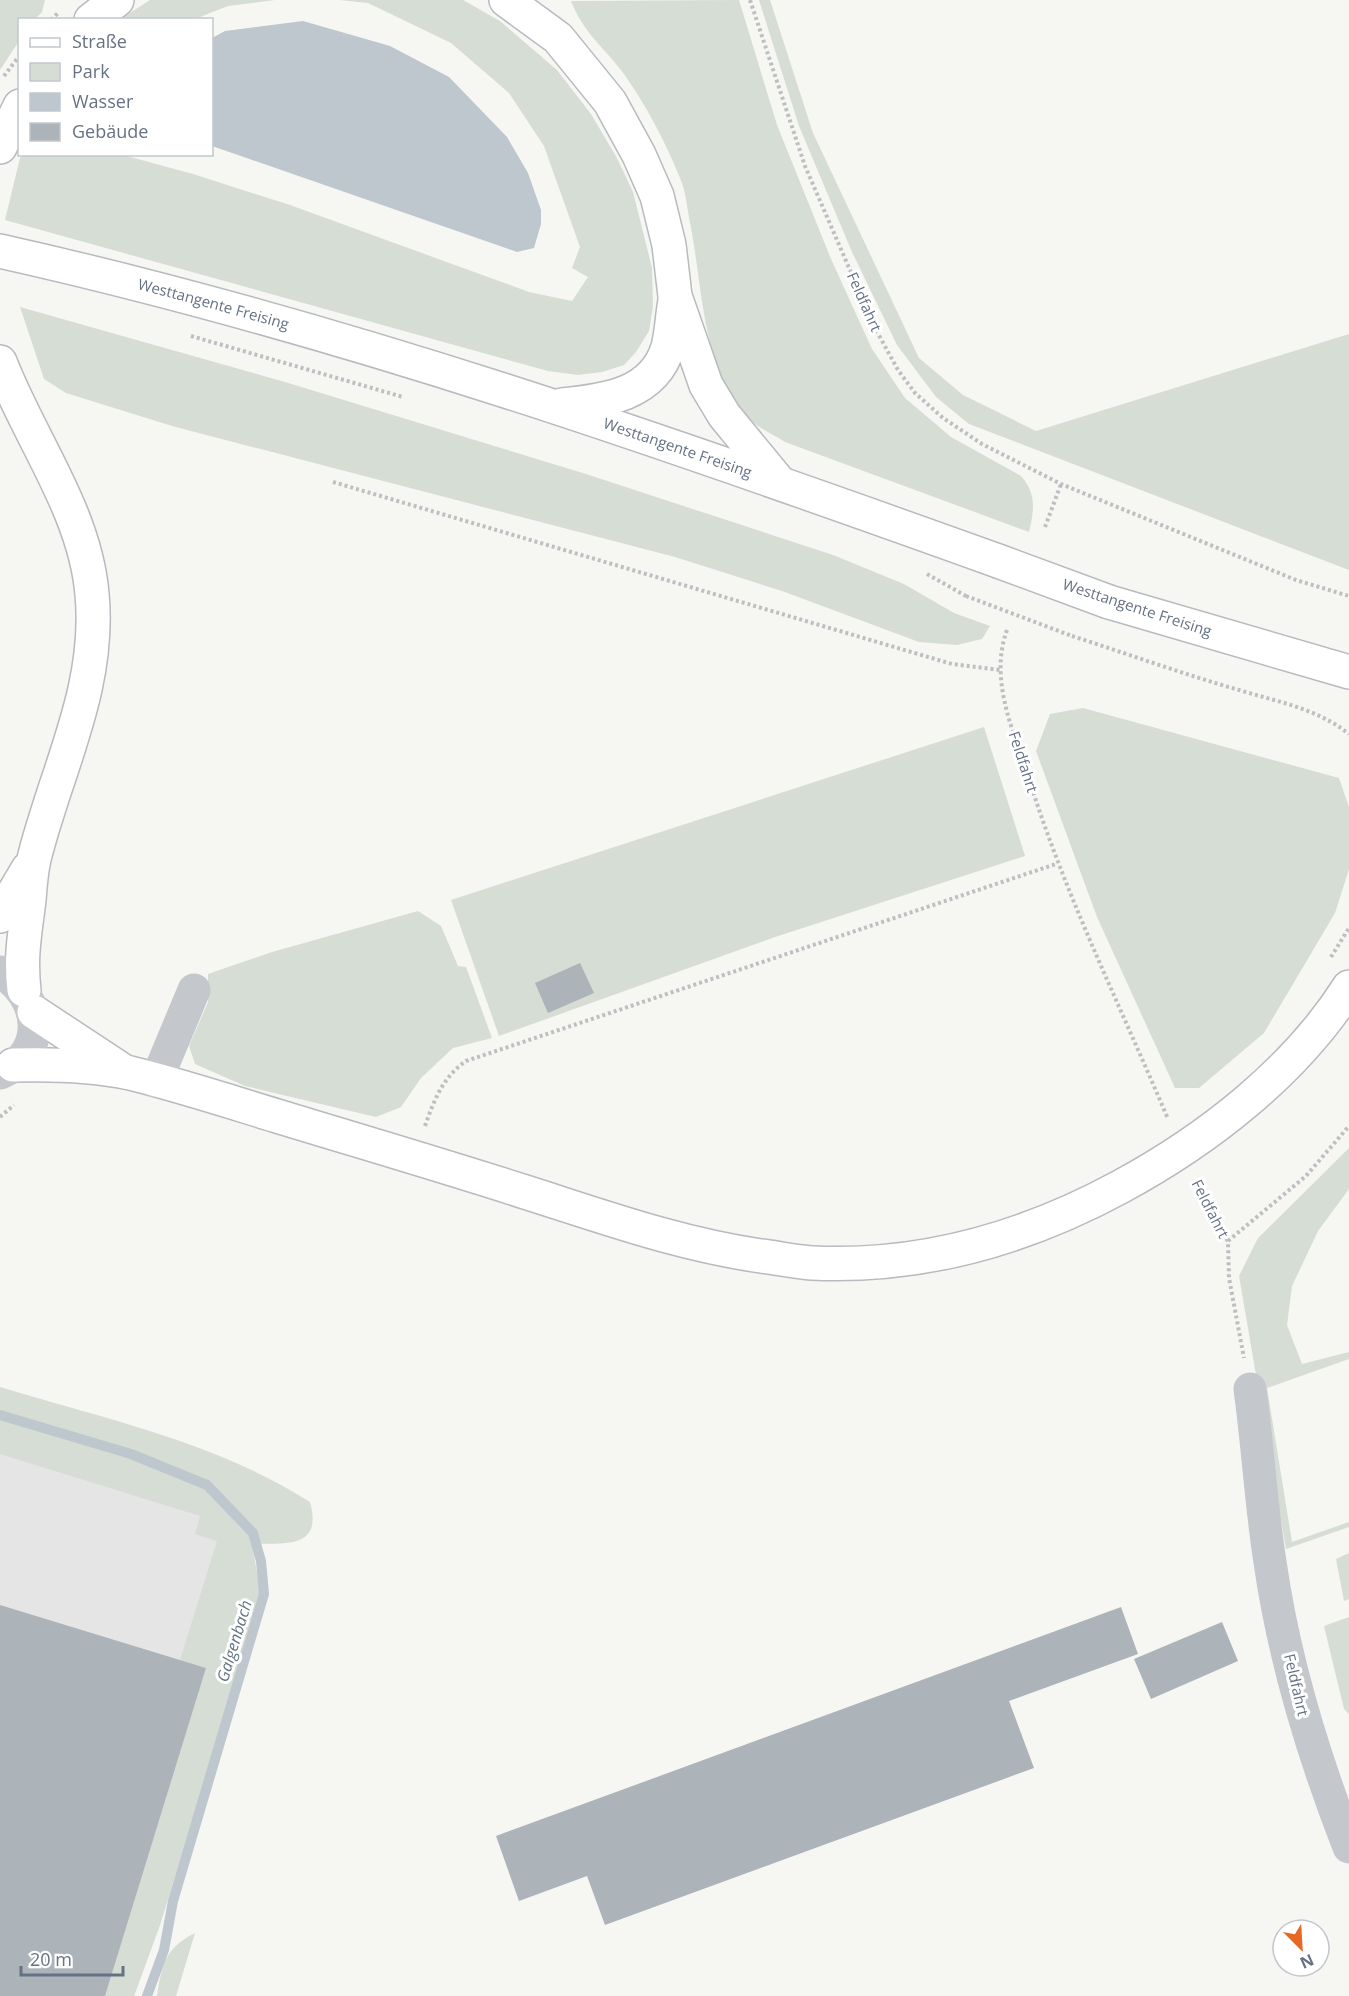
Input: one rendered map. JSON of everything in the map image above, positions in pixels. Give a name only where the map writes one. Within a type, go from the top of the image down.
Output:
[{"type":"main road","points":[[94,18],[117,0]]},
{"type":"main road","points":[[513,2],[558,38],[580,63],[615,111],[657,196],[669,245],[675,296],[706,385],[724,415],[779,482]]},
{"type":"main road","points":[[0,147],[18,110]]},
{"type":"main road","name":"Westtangente Freising","points":[[0,251],[124,279],[552,405],[779,482],[1109,602],[1342,675]]},
{"type":"main road","points":[[552,405],[599,402],[637,388],[650,377],[659,366],[668,347],[675,296]]},
{"type":"main road","points":[[0,362],[66,502],[87,567],[92,591],[94,623],[86,691],[74,738],[33,860],[19,992],[141,1077]]},
{"type":"main road","points":[[0,916],[33,860]]},
{"type":"main road","points":[[7,1069],[54,1064],[141,1077],[415,1158],[663,1237],[730,1251],[811,1263],[886,1260],[966,1250],[1074,1212],[1182,1150],[1228,1115],[1292,1059],[1349,987]]},
{"type":"street","points":[[141,1077],[194,990]]},
{"type":"street","points":[[7,1069],[31,1042],[19,992]]},
{"type":"street","name":"Feldfahrt","points":[[1250,1389],[1270,1562],[1289,1654],[1306,1726],[1349,1847]]},
{"type":"path","name":"Feldfahrt","points":[[750,0],[802,158],[875,328],[898,370],[915,393],[943,417],[982,444],[1061,484],[1296,580],[1349,596]]},
{"type":"path","points":[[0,84],[6,71],[18,57]]},
{"type":"path","points":[[187,335],[415,401]]},
{"type":"path","points":[[333,482],[952,664],[1000,670]]},
{"type":"path","points":[[1045,527],[1061,484]]},
{"type":"path","points":[[922,572],[966,596],[1072,636],[1238,690],[1308,710],[1333,721],[1349,734]]},
{"type":"path","name":"Feldfahrt","points":[[1007,630],[1000,670],[1007,714],[1056,864],[1211,1218],[1228,1241],[1229,1278],[1250,1389]]},
{"type":"path","points":[[415,1158],[433,1102],[450,1072],[466,1061],[1056,864]]},
{"type":"path","points":[[1228,1241],[1306,1176],[1349,1126]]},
{"type":"shaded area","points":[[0,1426],[209,1494],[261,1596],[160,1925],[134,1996],[0,1996]]},
{"type":"green space","points":[[0,0],[45,0],[42,12],[36,18],[18,18],[18,43],[0,70]]},
{"type":"green space","points":[[150,0],[275,0],[228,6],[198,18],[122,18]]},
{"type":"green space","points":[[339,0],[463,0],[500,21],[557,70],[591,114],[617,158],[633,192],[652,268],[653,306],[649,331],[636,352],[624,365],[602,372],[578,375],[548,371],[5,220],[20,158],[23,156],[127,156],[193,174],[290,205],[529,292],[572,301],[588,277],[572,268],[580,247],[544,146],[509,93],[451,43],[368,3]]},
{"type":"green space","points":[[739,0],[777,125],[831,259],[872,349],[905,398],[951,437],[1021,476],[1030,489],[1033,503],[1029,532],[785,442],[751,420],[735,401],[722,378],[707,327],[686,200],[680,178],[640,98],[624,74],[582,23],[571,1]]},
{"type":"green space","points":[[759,0],[770,0],[813,133],[919,358],[963,395],[1036,431],[1349,334],[1349,570],[969,424],[936,397],[897,345],[852,252],[799,126]]},
{"type":"green space","points":[[20,307],[285,382],[586,474],[833,555],[904,584],[954,613],[990,626],[982,639],[957,645],[919,642],[782,591],[675,557],[172,426],[66,393],[44,379]]},
{"type":"green space","points":[[1083,708],[1339,778],[1349,807],[1349,869],[1335,913],[1264,1033],[1199,1088],[1175,1088],[1097,917],[1036,751],[1050,714]]},
{"type":"green space","points":[[984,727],[1025,856],[775,937],[499,1036],[451,900]]},
{"type":"green space","points":[[418,911],[441,926],[458,966],[466,967],[492,1038],[453,1048],[421,1078],[401,1107],[376,1117],[245,1086],[195,1064],[189,1046],[208,1002],[208,974],[272,952]]},
{"type":"green space","points":[[1349,1148],[1349,1189],[1318,1231],[1292,1286],[1287,1325],[1302,1364],[1349,1352],[1349,1359],[1267,1388],[1292,1542],[1349,1522],[1349,1527],[1286,1549],[1239,1276],[1258,1238]]},
{"type":"green space","points":[[0,1387],[159,1434],[198,1448],[237,1463],[310,1502],[313,1517],[311,1528],[306,1536],[289,1543],[252,1544],[261,1596],[160,1925],[134,1996],[105,1996],[206,1668],[180,1660],[217,1541],[195,1534],[200,1516],[0,1454]]},
{"type":"green space","points":[[1349,1553],[1349,1599],[1344,1601],[1336,1559]]},
{"type":"green space","points":[[1349,1617],[1349,1714],[1344,1709],[1324,1626]]},
{"type":"green space","points":[[195,1933],[176,1996],[157,1996],[163,1966],[171,1951]]},
{"type":"water","points":[[303,21],[390,46],[449,77],[507,137],[528,173],[541,210],[541,224],[534,248],[517,252],[213,146],[213,37],[225,31]]},
{"type":"building","points":[[580,963],[594,993],[548,1013],[535,983]]},
{"type":"building","points":[[0,1605],[206,1668],[105,1996],[0,1996]]},
{"type":"building","points":[[1121,1607],[1138,1654],[1009,1701],[1034,1768],[605,1925],[587,1876],[519,1901],[496,1836]]},
{"type":"building","points":[[1222,1622],[1238,1661],[1151,1699],[1134,1659]]},
{"type":"waterway","name":"Galgenbach","points":[[0,1415],[131,1454],[207,1485],[253,1533],[261,1561],[264,1594],[173,1901],[164,1950],[147,1996]]}]
